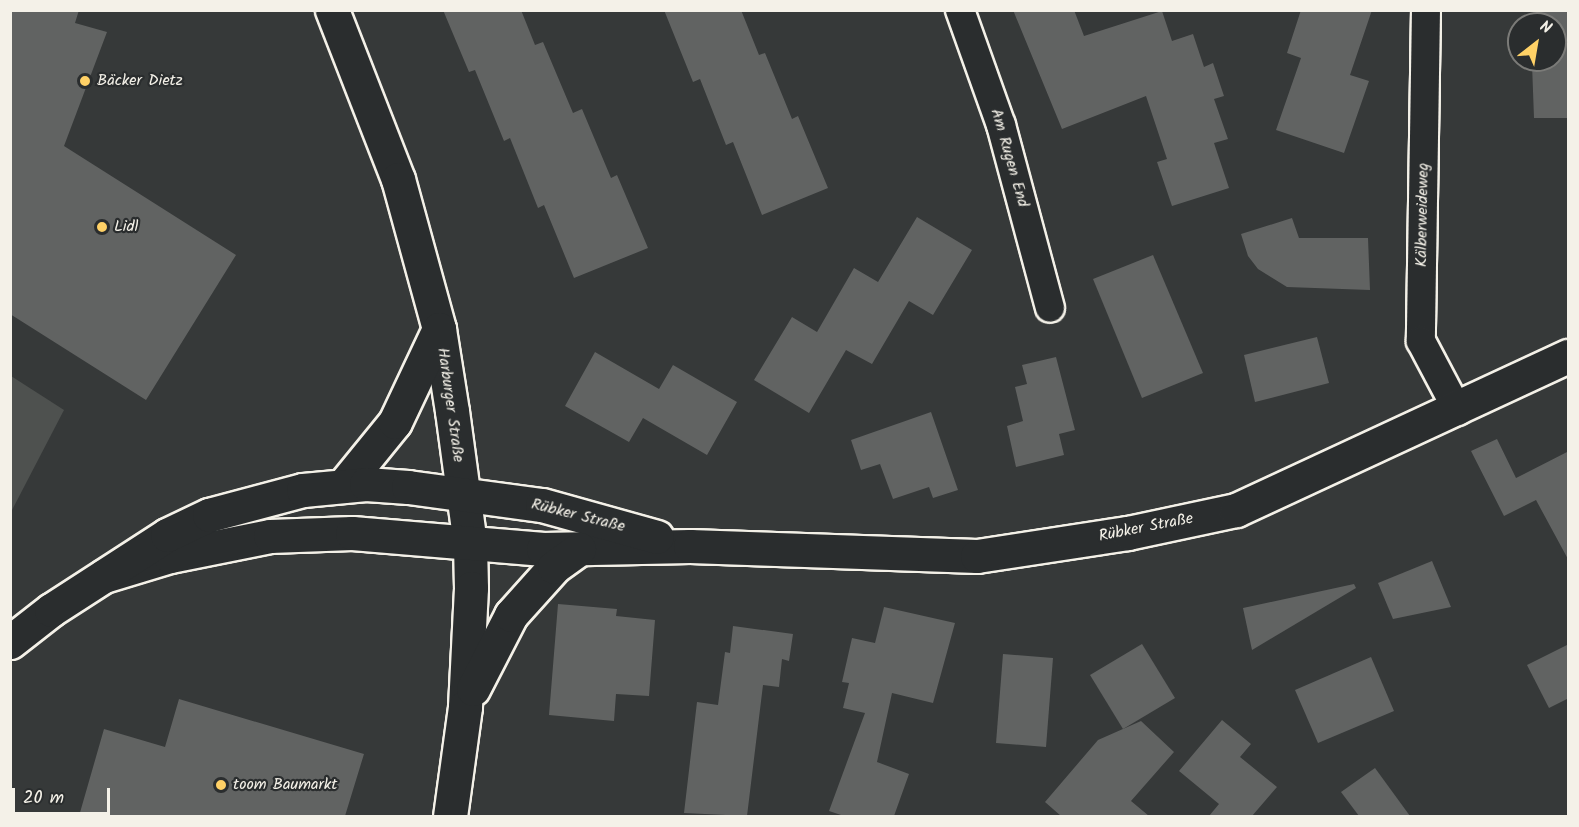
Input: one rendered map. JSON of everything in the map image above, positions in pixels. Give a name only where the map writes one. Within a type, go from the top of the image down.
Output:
[{"type":"street","name":"Harburger Straße","points":[[332,10],[398,179],[439,328],[470,543],[465,707],[450,816]]},
{"type":"street","name":"Am Rugen End","points":[[960,10],[1001,125],[1050,308]]},
{"type":"street","name":"Kälberweideweg","points":[[1426,10],[1421,341],[1458,411]]},
{"type":"street","points":[[343,486],[395,422],[439,328]]},
{"type":"street","name":"Rübker Straße","points":[[104,576],[171,556],[270,536],[352,533],[579,549],[690,546],[977,556],[1128,533],[1236,510],[1458,411],[1569,356]]},
{"type":"street","name":"Rübker Straße","points":[[10,642],[167,535],[208,514],[303,490],[343,486],[408,487],[542,505],[690,546]]},
{"type":"street","points":[[465,707],[495,640],[512,615],[554,567],[579,549]]},
{"type":"shaded area","points":[[11,376],[64,410],[11,512]]},
{"type":"building","name":"Lidl","points":[[10,10],[79,10],[75,23],[107,32],[64,146],[236,255],[146,400],[10,314]]},
{"type":"building","points":[[443,10],[521,10],[535,45],[543,42],[573,113],[582,109],[611,178],[617,175],[648,248],[574,278],[544,205],[538,208],[510,138],[504,141],[475,70],[469,72]]},
{"type":"building","points":[[664,10],[741,10],[759,55],[765,53],[792,119],[798,116],[828,188],[762,215],[733,142],[726,145],[700,79],[693,82]]},
{"type":"building","points":[[1013,10],[1074,10],[1084,36],[1162,11],[1172,41],[1193,34],[1204,67],[1213,63],[1224,96],[1214,99],[1228,139],[1214,143],[1229,188],[1172,206],[1157,162],[1167,159],[1146,96],[1062,129]]},
{"type":"building","points":[[1301,10],[1372,10],[1350,75],[1369,81],[1344,153],[1276,130],[1301,58],[1287,53]]},
{"type":"building","points":[[1536,10],[1569,10],[1569,118],[1534,118],[1532,72],[1567,72],[1567,12],[1536,12]]},
{"type":"building","points":[[917,217],[972,250],[933,315],[909,301],[872,364],[846,350],[809,413],[754,380],[792,317],[817,332],[854,268],[878,282]]},
{"type":"building","points":[[1292,218],[1299,238],[1368,238],[1370,290],[1287,287],[1258,269],[1248,256],[1241,234]]},
{"type":"building","points":[[1153,255],[1203,373],[1142,398],[1093,279]]},
{"type":"building","points":[[1317,337],[1329,383],[1255,402],[1244,355]]},
{"type":"building","points":[[595,352],[659,389],[673,365],[737,402],[707,455],[643,418],[629,442],[565,406]]},
{"type":"building","points":[[1056,357],[1075,430],[1059,434],[1064,455],[1016,467],[1007,426],[1023,421],[1015,387],[1027,384],[1022,365]]},
{"type":"building","points":[[931,412],[958,490],[933,498],[929,487],[893,499],[880,464],[861,470],[851,440]]},
{"type":"building","points":[[1497,439],[1516,478],[1569,451],[1569,561],[1536,500],[1504,516],[1471,451]]},
{"type":"building","points":[[1432,561],[1451,607],[1393,619],[1378,583]]},
{"type":"building","points":[[1354,584],[1356,588],[1252,650],[1243,608]]},
{"type":"building","points":[[558,604],[617,609],[616,616],[655,620],[649,696],[616,694],[614,721],[549,715]]},
{"type":"building","points":[[884,607],[955,623],[933,703],[892,693],[877,762],[909,774],[894,816],[844,816],[829,811],[865,713],[843,708],[849,683],[842,682],[852,638],[875,643]]},
{"type":"building","points":[[733,626],[793,634],[789,661],[782,659],[779,687],[763,685],[747,816],[684,813],[697,702],[718,705],[725,652],[730,653]]},
{"type":"building","points":[[1142,644],[1175,698],[1123,729],[1090,675]]},
{"type":"building","points":[[1569,644],[1569,698],[1549,708],[1527,665]]},
{"type":"building","points":[[1003,654],[1053,658],[1046,747],[996,743]]},
{"type":"building","points":[[1371,657],[1394,711],[1318,743],[1295,690]]},
{"type":"building","name":"toom Baumarkt","points":[[179,699],[364,754],[345,816],[79,816],[104,729],[165,747]]},
{"type":"building","points":[[1222,720],[1251,744],[1240,757],[1277,787],[1252,816],[1209,816],[1219,804],[1179,771]]},
{"type":"building","points":[[1141,721],[1174,752],[1131,801],[1149,816],[1061,816],[1045,802],[1098,740]]},
{"type":"building","points":[[1375,768],[1410,816],[1359,816],[1341,792]]},
{"type":"place","name":"Bäcker Dietz","points":[[85,81]]},
{"type":"place","name":"Lidl","points":[[102,227]]},
{"type":"place","name":"toom Baumarkt","points":[[221,785]]}]
